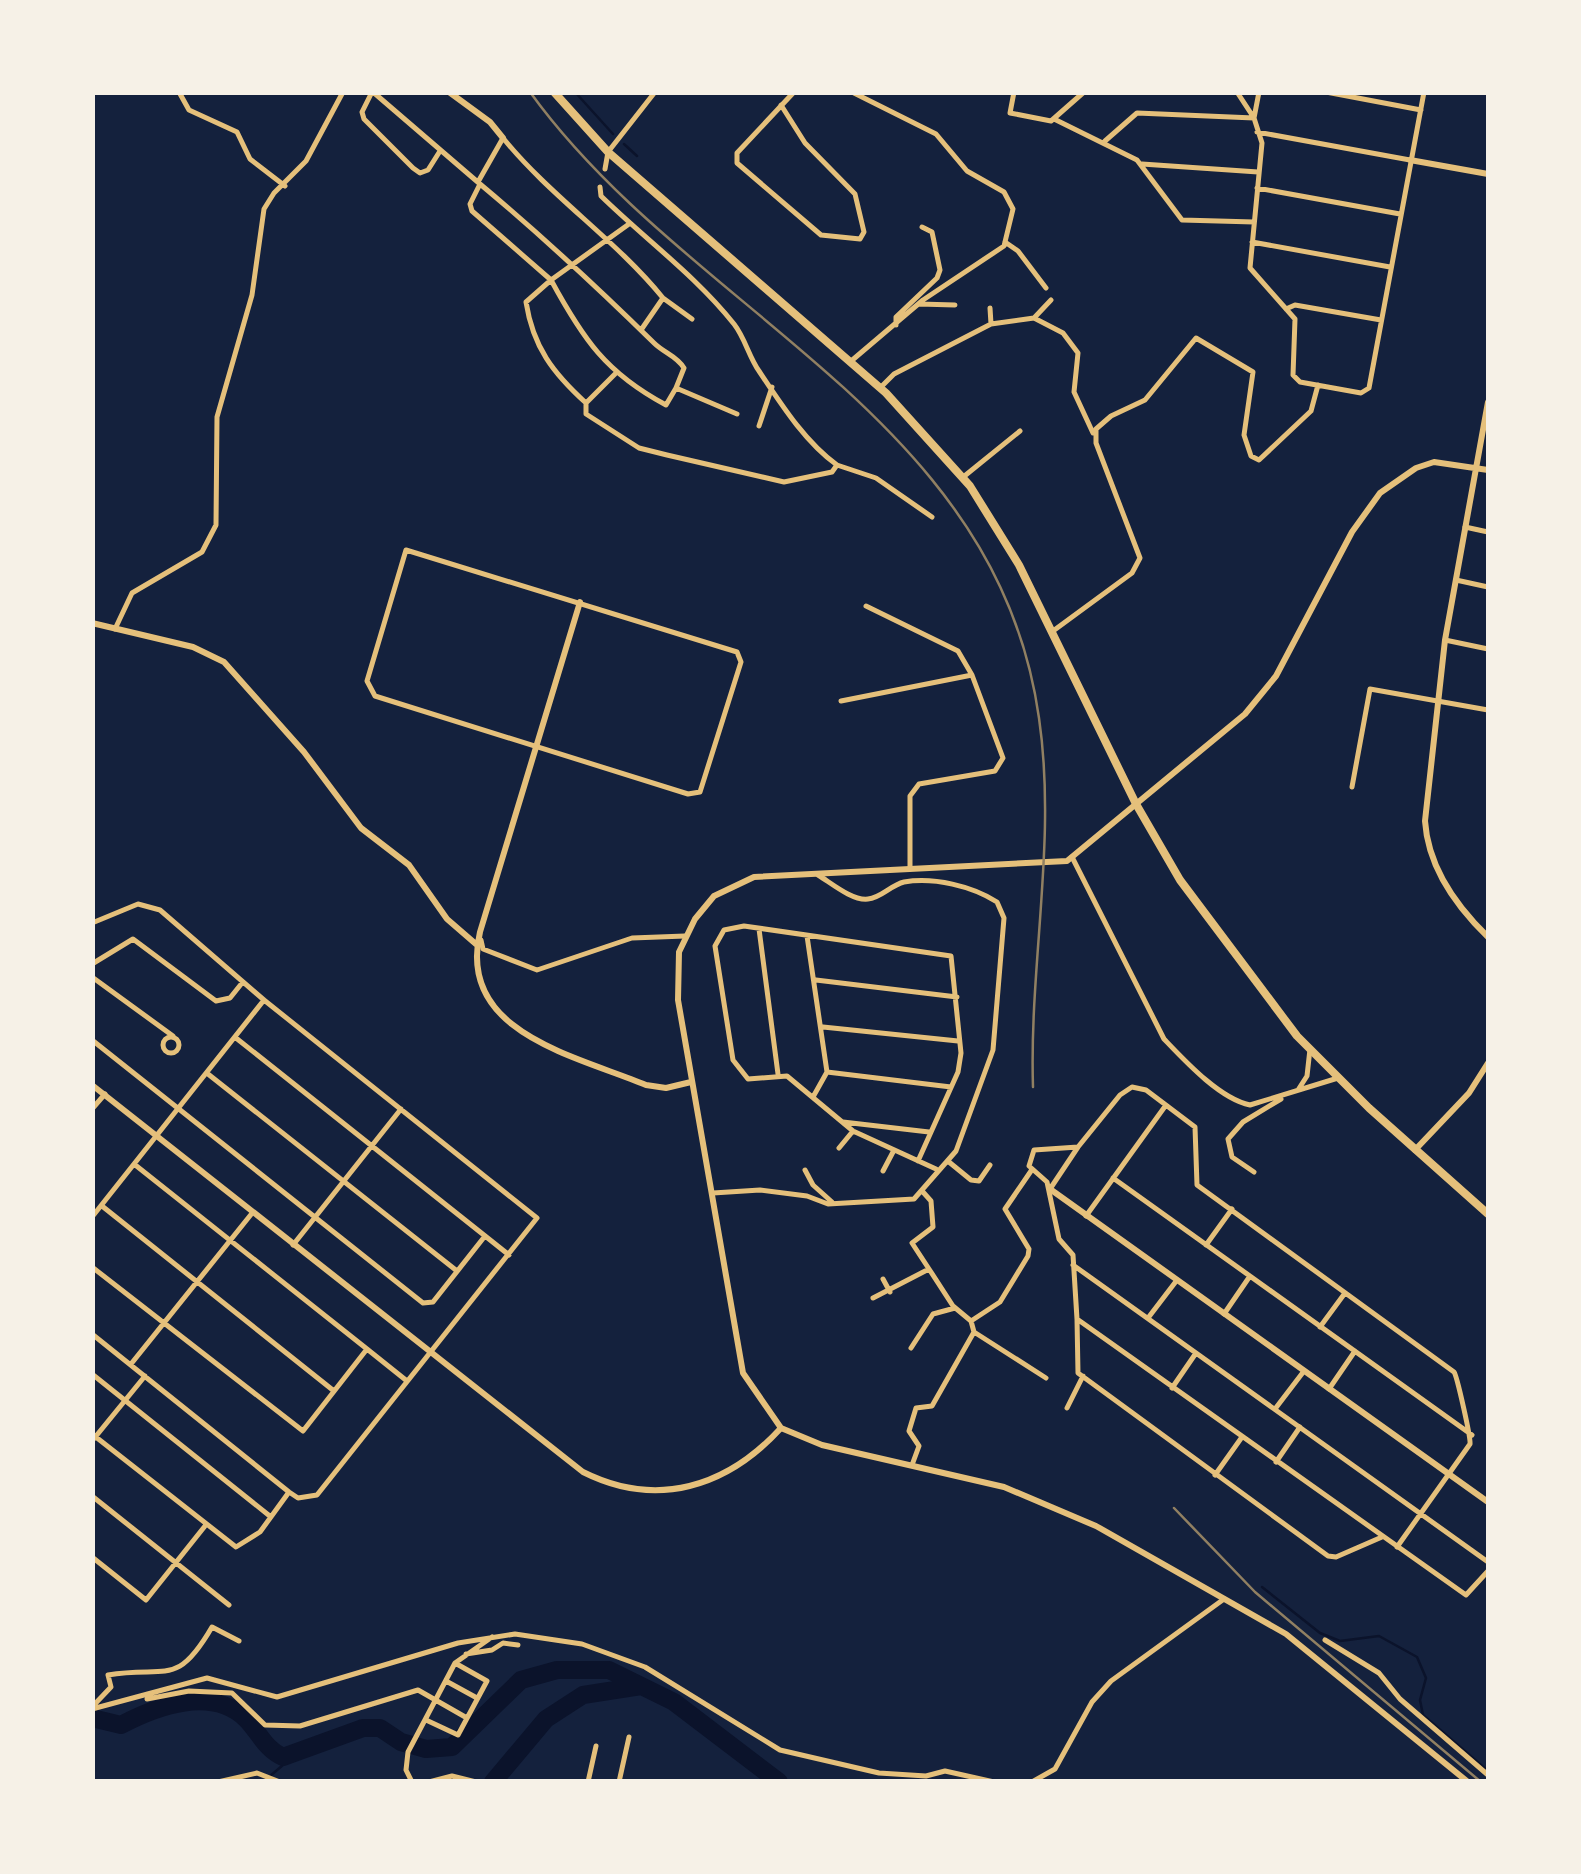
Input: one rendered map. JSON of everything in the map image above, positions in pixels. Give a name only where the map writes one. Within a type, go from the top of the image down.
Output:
[{"type":"highway","points":[[554,92],[608,152],[880,388],[962,478],[1019,564],[1136,804],[1180,880],[1261,992],[1310,1049],[1414,1151],[1488,1214]]},
{"type":"street","points":[[179,92],[189,110],[237,132],[250,159],[284,186]]},
{"type":"street","points":[[115,629],[132,593],[202,552],[216,525],[218,417],[252,295],[264,209],[306,162],[343,92]]},
{"type":"street","points":[[440,151],[428,170],[420,173],[412,168],[364,118],[362,112],[372,92],[440,151],[479,183],[574,264],[641,330],[680,361],[684,368],[666,404],[615,374],[575,324],[550,280],[472,212],[470,204],[479,183],[503,138]]},
{"type":"street","points":[[449,92],[490,122],[549,192],[608,240],[663,298],[692,319]]},
{"type":"street","points":[[606,169],[608,152],[655,92]]},
{"type":"street","points":[[781,105],[805,143],[855,194],[864,232],[860,239],[821,235],[737,163],[737,153],[781,105],[794,92]]},
{"type":"street","points":[[850,362],[876,336],[1006,242],[1013,210],[1004,192],[967,171],[936,134],[852,92]]},
{"type":"street","points":[[1014,92],[1010,113],[1035,120],[1054,119],[1105,142],[1140,164],[1182,220],[1254,222]]},
{"type":"street","points":[[1054,119],[1084,92]]},
{"type":"street","points":[[1237,92],[1254,118],[1262,142],[1250,268],[1294,319],[1293,375],[1300,382],[1361,393],[1370,388],[1424,92]]},
{"type":"street","points":[[1254,118],[1259,92]]},
{"type":"street","points":[[1326,92],[1420,110]]},
{"type":"street","points":[[1105,142],[1136,113],[1254,118]]},
{"type":"street","points":[[1257,132],[1488,174]]},
{"type":"street","points":[[1140,164],[1258,172]]},
{"type":"street","points":[[600,187],[602,196],[629,224],[689,275],[735,325],[758,371],[818,451],[837,464],[876,478],[932,517]]},
{"type":"street","points":[[1257,188],[1400,214]]},
{"type":"street","points":[[629,224],[550,280],[526,302],[533,335],[550,367],[586,403],[586,414],[639,448],[784,482],[832,472],[837,464]]},
{"type":"street","points":[[896,325],[896,317],[937,278],[940,270],[932,232],[922,227]]},
{"type":"street","points":[[1006,242],[1018,250],[1046,288]]},
{"type":"street","points":[[1252,242],[1390,267]]},
{"type":"street","points":[[641,330],[663,298]]},
{"type":"street","points":[[1034,318],[1051,300]]},
{"type":"street","points":[[920,304],[955,305]]},
{"type":"street","points":[[1286,309],[1295,306],[1381,320]]},
{"type":"street","points":[[990,308],[991,324]]},
{"type":"street","points":[[880,388],[894,374],[991,324],[1034,318],[1063,333],[1078,353],[1074,392],[1095,435],[1140,558],[1132,572],[1052,632]]},
{"type":"street","points":[[1095,435],[1102,422],[1145,400],[1196,338],[1253,372],[1244,435],[1251,456],[1259,460],[1311,411],[1318,386]]},
{"type":"street","points":[[586,403],[615,374]]},
{"type":"street","points":[[759,426],[772,386]]},
{"type":"street","points":[[676,388],[737,414]]},
{"type":"street","points":[[1488,402],[1444,640],[1442,701],[1426,821],[1428,846],[1456,900],[1488,937]]},
{"type":"street","points":[[962,478],[1020,432]]},
{"type":"street","points":[[1468,1782],[1312,1653],[1226,1597],[1040,1500],[822,1444],[781,1428],[743,1373],[690,1082],[676,968],[685,936],[714,896],[754,877],[1051,865],[1072,857],[1245,714],[1276,676],[1352,532],[1380,493],[1416,468],[1434,462],[1488,470]]},
{"type":"street","points":[[1465,527],[1488,532]]},
{"type":"street","points":[[406,550],[737,652],[741,662],[700,792],[688,794],[536,746],[375,696],[367,681],[369,670],[406,550]]},
{"type":"street","points":[[1456,580],[1488,587]]},
{"type":"street","points":[[580,602],[476,946],[486,997],[517,1031],[646,1085],[666,1088],[690,1082]]},
{"type":"street","points":[[866,606],[958,652],[972,675],[1003,758],[995,771],[920,784],[910,796],[910,869]]},
{"type":"street","points":[[92,624],[193,647],[224,662],[304,752],[361,828],[408,865],[447,918],[476,946]]},
{"type":"street","points":[[1444,640],[1488,649]]},
{"type":"street","points":[[841,700],[972,675]]},
{"type":"street","points":[[1352,788],[1370,689],[1488,710]]},
{"type":"street","points":[[1072,857],[1164,1039],[1240,1103],[1283,1098]]},
{"type":"street","points":[[713,1193],[760,1190],[834,1204],[896,1203],[923,1192],[936,1169],[948,1162],[993,1050],[1002,910],[984,893],[940,883],[904,882],[870,900],[815,873]]},
{"type":"street","points":[[92,924],[138,904],[160,910],[242,983],[537,1218],[317,1495],[298,1498],[289,1492],[92,1334]]},
{"type":"street","points":[[918,1161],[951,1088],[961,1054],[955,966],[944,952],[759,929],[724,930],[715,946],[733,1060],[748,1079],[778,1074],[854,1131],[893,1152],[936,1169]]},
{"type":"street","points":[[759,929],[778,1074]]},
{"type":"street","points":[[480,932],[483,950],[537,970],[632,938],[685,936]]},
{"type":"street","points":[[808,936],[827,1072],[813,1097]]},
{"type":"street","points":[[92,964],[133,939],[216,1001],[223,1002],[242,983]]},
{"type":"street","points":[[92,978],[173,1036]]},
{"type":"street","points":[[815,980],[957,997]]},
{"type":"street","points":[[92,1217],[264,1000]]},
{"type":"street","points":[[822,1027],[958,1040]]},
{"type":"street","points":[[236,1038],[510,1255]]},
{"type":"street","points":[[92,1040],[423,1303],[433,1302],[485,1236]]},
{"type":"street","points":[[1296,1092],[1306,1076],[1310,1049]]},
{"type":"street","points":[[1414,1151],[1469,1093],[1488,1062]]},
{"type":"street","points":[[827,1072],[951,1088]]},
{"type":"street","points":[[207,1073],[457,1271]]},
{"type":"street","points":[[1254,1172],[1228,1152],[1228,1139],[1242,1122],[1296,1092],[1338,1078]]},
{"type":"street","points":[[92,1085],[584,1472],[632,1491],[698,1487],[739,1464],[781,1428]]},
{"type":"street","points":[[1383,1537],[1336,1557],[1328,1556],[1083,1376],[1076,1364],[1073,1255],[1059,1239],[1050,1189],[1078,1147],[1126,1089],[1146,1090],[1197,1133],[1197,1185],[1454,1372],[1472,1435],[1397,1547]]},
{"type":"street","points":[[92,1109],[105,1094]]},
{"type":"street","points":[[1086,1216],[1166,1105]]},
{"type":"street","points":[[293,1245],[402,1108]]},
{"type":"street","points":[[842,1122],[929,1132]]},
{"type":"street","points":[[838,1148],[854,1131]]},
{"type":"street","points":[[1078,1147],[1034,1150],[1028,1160],[1032,1171],[1086,1216],[1488,1502]]},
{"type":"street","points":[[883,1171],[893,1152]]},
{"type":"street","points":[[948,1162],[970,1180],[979,1180],[990,1165]]},
{"type":"street","points":[[134,1164],[407,1380]]},
{"type":"street","points":[[806,1170],[819,1192],[834,1204]]},
{"type":"street","points":[[971,1321],[1000,1302],[1028,1256],[1028,1248],[1005,1215],[1007,1202],[1032,1171]]},
{"type":"street","points":[[1113,1178],[1472,1435]]},
{"type":"street","points":[[923,1192],[931,1201],[933,1227],[912,1243],[929,1269],[955,1308],[971,1321],[974,1332],[1046,1378]]},
{"type":"street","points":[[102,1205],[334,1391]]},
{"type":"street","points":[[1206,1245],[1232,1210]]},
{"type":"street","points":[[131,1364],[253,1212]]},
{"type":"street","points":[[1073,1265],[1488,1562]]},
{"type":"street","points":[[92,1267],[303,1431],[366,1349]]},
{"type":"street","points":[[873,1298],[929,1269]]},
{"type":"street","points":[[1224,1314],[1250,1276]]},
{"type":"street","points":[[883,1280],[890,1292]]},
{"type":"street","points":[[1148,1318],[1177,1280]]},
{"type":"street","points":[[1320,1326],[1346,1292]]},
{"type":"street","points":[[912,1348],[933,1314],[955,1308]]},
{"type":"street","points":[[1077,1319],[1466,1595],[1488,1571]]},
{"type":"street","points":[[912,1465],[919,1446],[909,1431],[916,1408],[932,1406],[974,1332]]},
{"type":"street","points":[[1329,1389],[1355,1351]]},
{"type":"street","points":[[1172,1388],[1196,1353]]},
{"type":"street","points":[[1275,1409],[1304,1371]]},
{"type":"street","points":[[92,1374],[271,1517]]},
{"type":"street","points":[[146,1376],[94,1437],[205,1526],[236,1546],[260,1532],[289,1492]]},
{"type":"street","points":[[1067,1408],[1083,1376]]},
{"type":"street","points":[[1276,1462],[1300,1427]]},
{"type":"street","points":[[1215,1474],[1242,1437]]},
{"type":"street","points":[[92,1496],[230,1605]]},
{"type":"street","points":[[92,1558],[146,1600],[205,1526]]},
{"type":"street","points":[[1032,1782],[1056,1769],[1096,1697],[1111,1681],[1226,1597]]},
{"type":"street","points":[[92,1708],[111,1688],[108,1676],[165,1674],[190,1661],[212,1627],[239,1641]]},
{"type":"street","points":[[412,1782],[406,1770],[408,1752],[455,1663],[495,1636]]},
{"type":"street","points":[[130,1702],[207,1678],[277,1697],[335,1682],[368,1667],[495,1636],[582,1644],[645,1666],[780,1750],[879,1773],[926,1776],[945,1772],[994,1782]]},
{"type":"street","points":[[1325,1640],[1379,1673],[1400,1700],[1488,1775]]},
{"type":"street","points":[[463,1654],[478,1654],[503,1643],[518,1644]]},
{"type":"street","points":[[426,1720],[458,1736],[478,1698],[487,1680],[455,1663]]},
{"type":"street","points":[[446,1680],[478,1698]]},
{"type":"street","points":[[92,1708],[189,1691],[232,1693],[265,1725],[300,1726],[418,1690],[467,1718]]},
{"type":"street","points":[[619,1782],[629,1737]]},
{"type":"street","points":[[588,1782],[596,1746]]},
{"type":"street","points":[[218,1782],[263,1775],[278,1780]]},
{"type":"street","points":[[429,1782],[452,1776],[474,1781]]},
{"type":"waterway","points":[[575,92],[613,134]]},
{"type":"waterway","points":[[624,144],[637,156]]},
{"type":"waterway","points":[[1262,1587],[1320,1633],[1340,1641],[1379,1636],[1417,1657],[1426,1678],[1420,1700],[1423,1715],[1488,1771]]},
{"type":"waterway","points":[[92,1718],[121,1725],[167,1706],[201,1701],[232,1709],[246,1719],[271,1750],[283,1757],[363,1728],[380,1728],[401,1742],[426,1749],[452,1747],[521,1680],[557,1670],[609,1670],[674,1702],[779,1782]]},
{"type":"waterway","points":[[493,1782],[546,1719],[583,1695],[641,1686]]},
{"type":"waterway","points":[[263,1782],[283,1765],[283,1757]]},
{"type":"railway","points":[[530,92],[596,170],[671,241],[829,374],[902,445],[964,523],[1011,613],[1039,718],[1044,764],[1044,856],[1033,1087]]},
{"type":"railway","points":[[1174,1508],[1255,1592],[1481,1782]]}]
